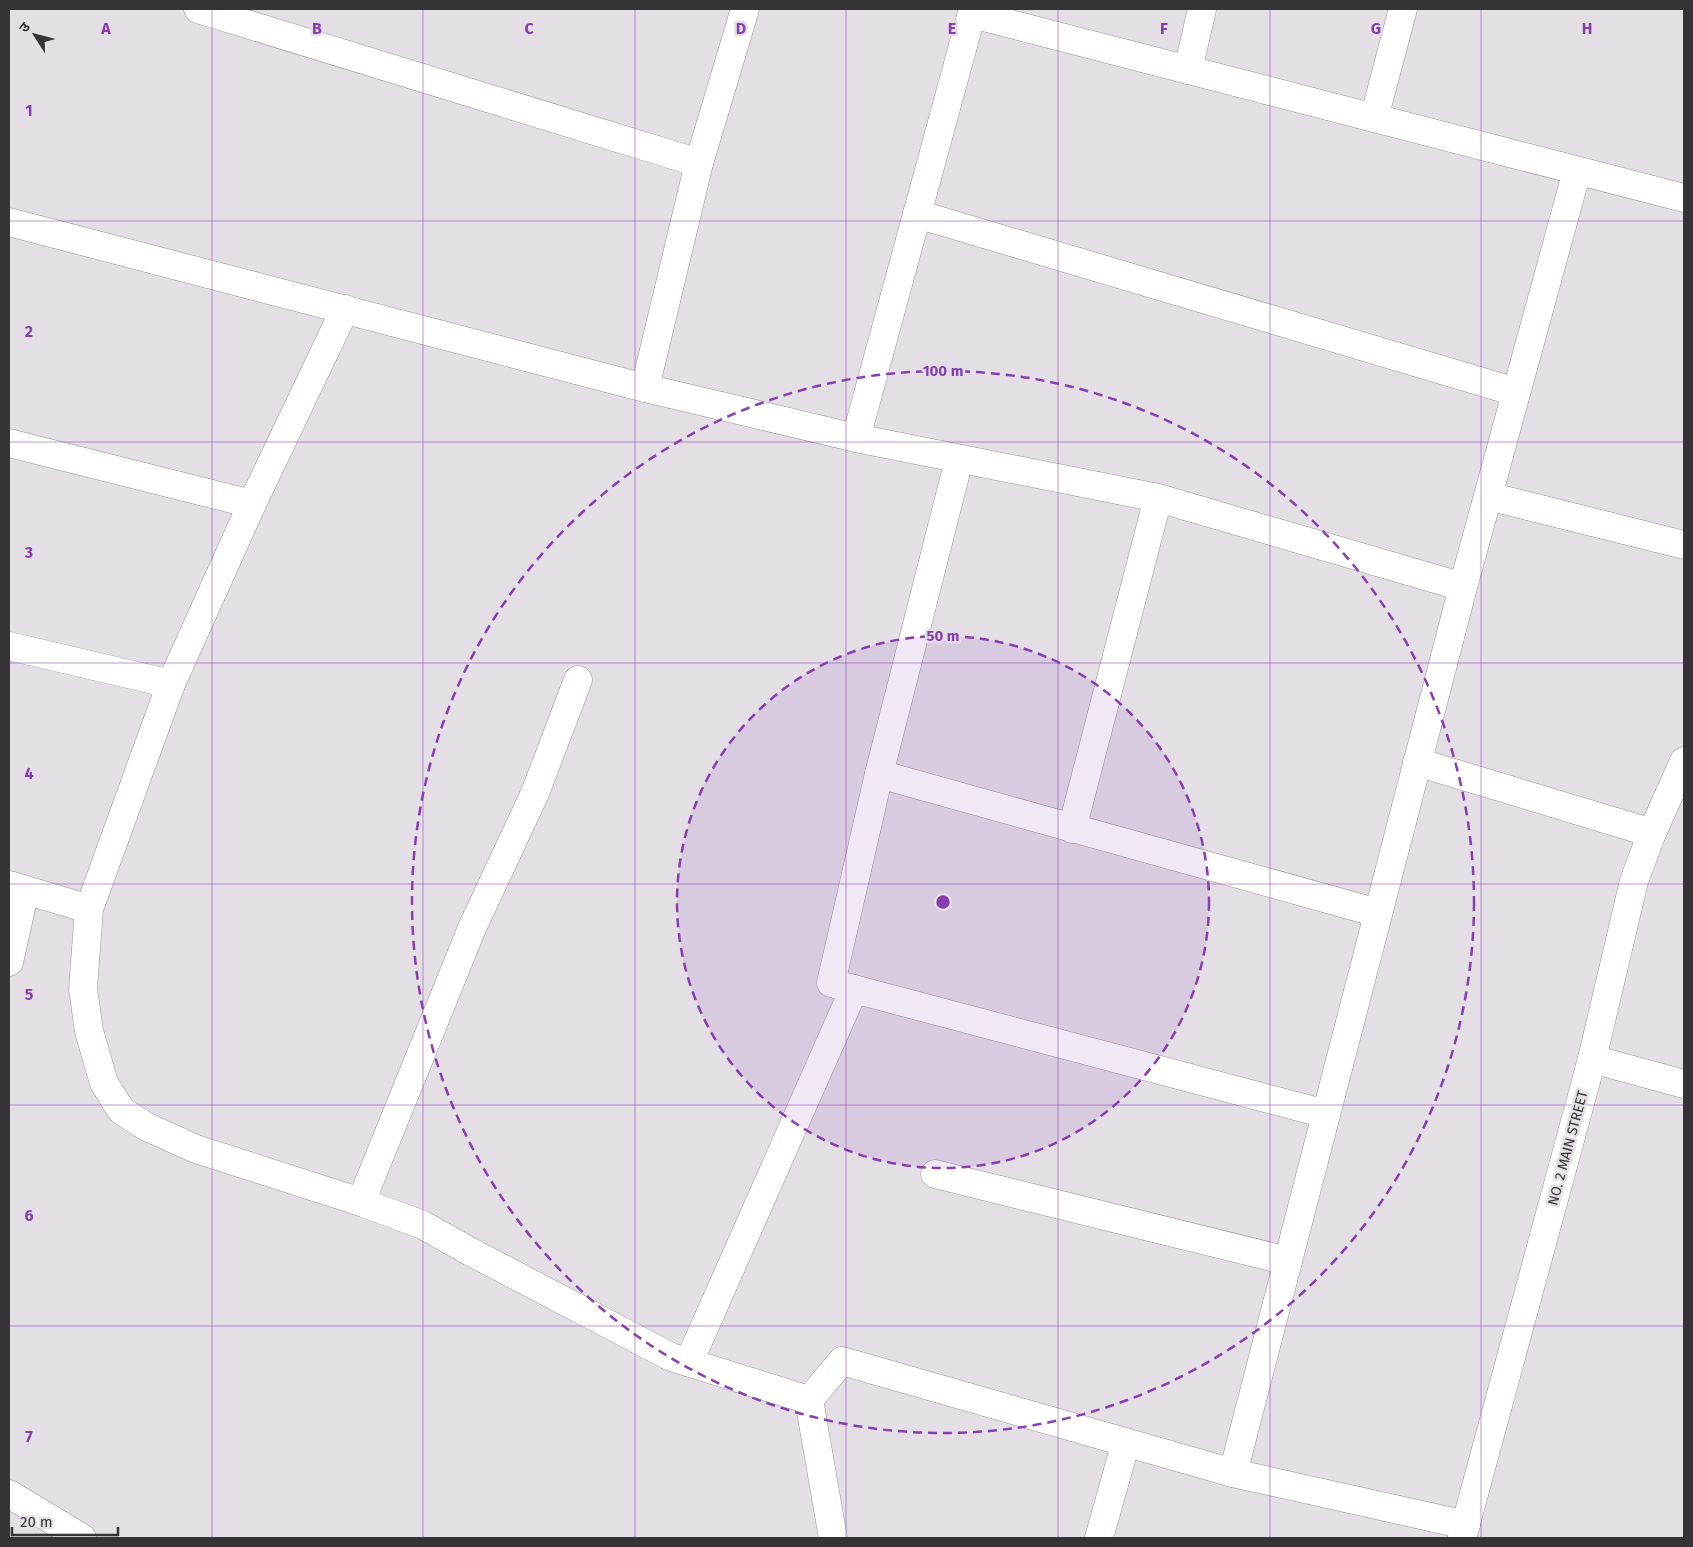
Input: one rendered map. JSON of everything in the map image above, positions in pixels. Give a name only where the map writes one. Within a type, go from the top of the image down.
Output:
[{"type":"street","points":[[198,9],[699,163]]},
{"type":"street","points":[[645,388],[699,163],[745,9]]},
{"type":"street","points":[[1188,70],[1202,9]]},
{"type":"street","points":[[1374,118],[1403,9]]},
{"type":"street","points":[[856,438],[973,11],[1188,70],[1684,198]]},
{"type":"street","points":[[1233,1472],[1463,587],[1577,171]]},
{"type":"street","points":[[916,214],[1516,392]]},
{"type":"street","points":[[9,222],[645,388],[856,438],[959,460],[1158,498],[1463,587]]},
{"type":"street","points":[[345,310],[252,504],[171,684],[88,909],[84,989],[89,1031],[104,1083],[121,1110],[145,1126],[196,1149],[360,1202],[423,1225],[662,1352],[809,1400]]},
{"type":"street","points":[[9,443],[252,504]]},
{"type":"street","points":[[959,460],[879,774],[832,984],[1326,1114]]},
{"type":"street","points":[[1488,496],[1684,544]]},
{"type":"street","points":[[1072,829],[1158,498]]},
{"type":"street","points":[[9,646],[171,684]]},
{"type":"street","points":[[360,1202],[472,928],[535,793],[578,680]]},
{"type":"street","points":[[1417,762],[1652,832]]},
{"type":"street","points":[[879,774],[1378,913]]},
{"type":"street","name":"NO. 2 MAIN STREET","points":[[1464,1532],[1592,1058],[1634,881],[1652,832],[1681,778]]},
{"type":"street","points":[[9,962],[17,887],[88,909]]},
{"type":"street","points":[[689,1362],[854,989]]},
{"type":"street","points":[[1592,1058],[1684,1084]]},
{"type":"street","points":[[935,1174],[1288,1261]]},
{"type":"street","points":[[809,1400],[842,1361],[1233,1472],[1464,1532]]},
{"type":"street","points":[[809,1400],[833,1538]]},
{"type":"street","points":[[1099,1538],[1126,1442]]},
{"type":"street","points":[[9,1494],[82,1538]]}]
